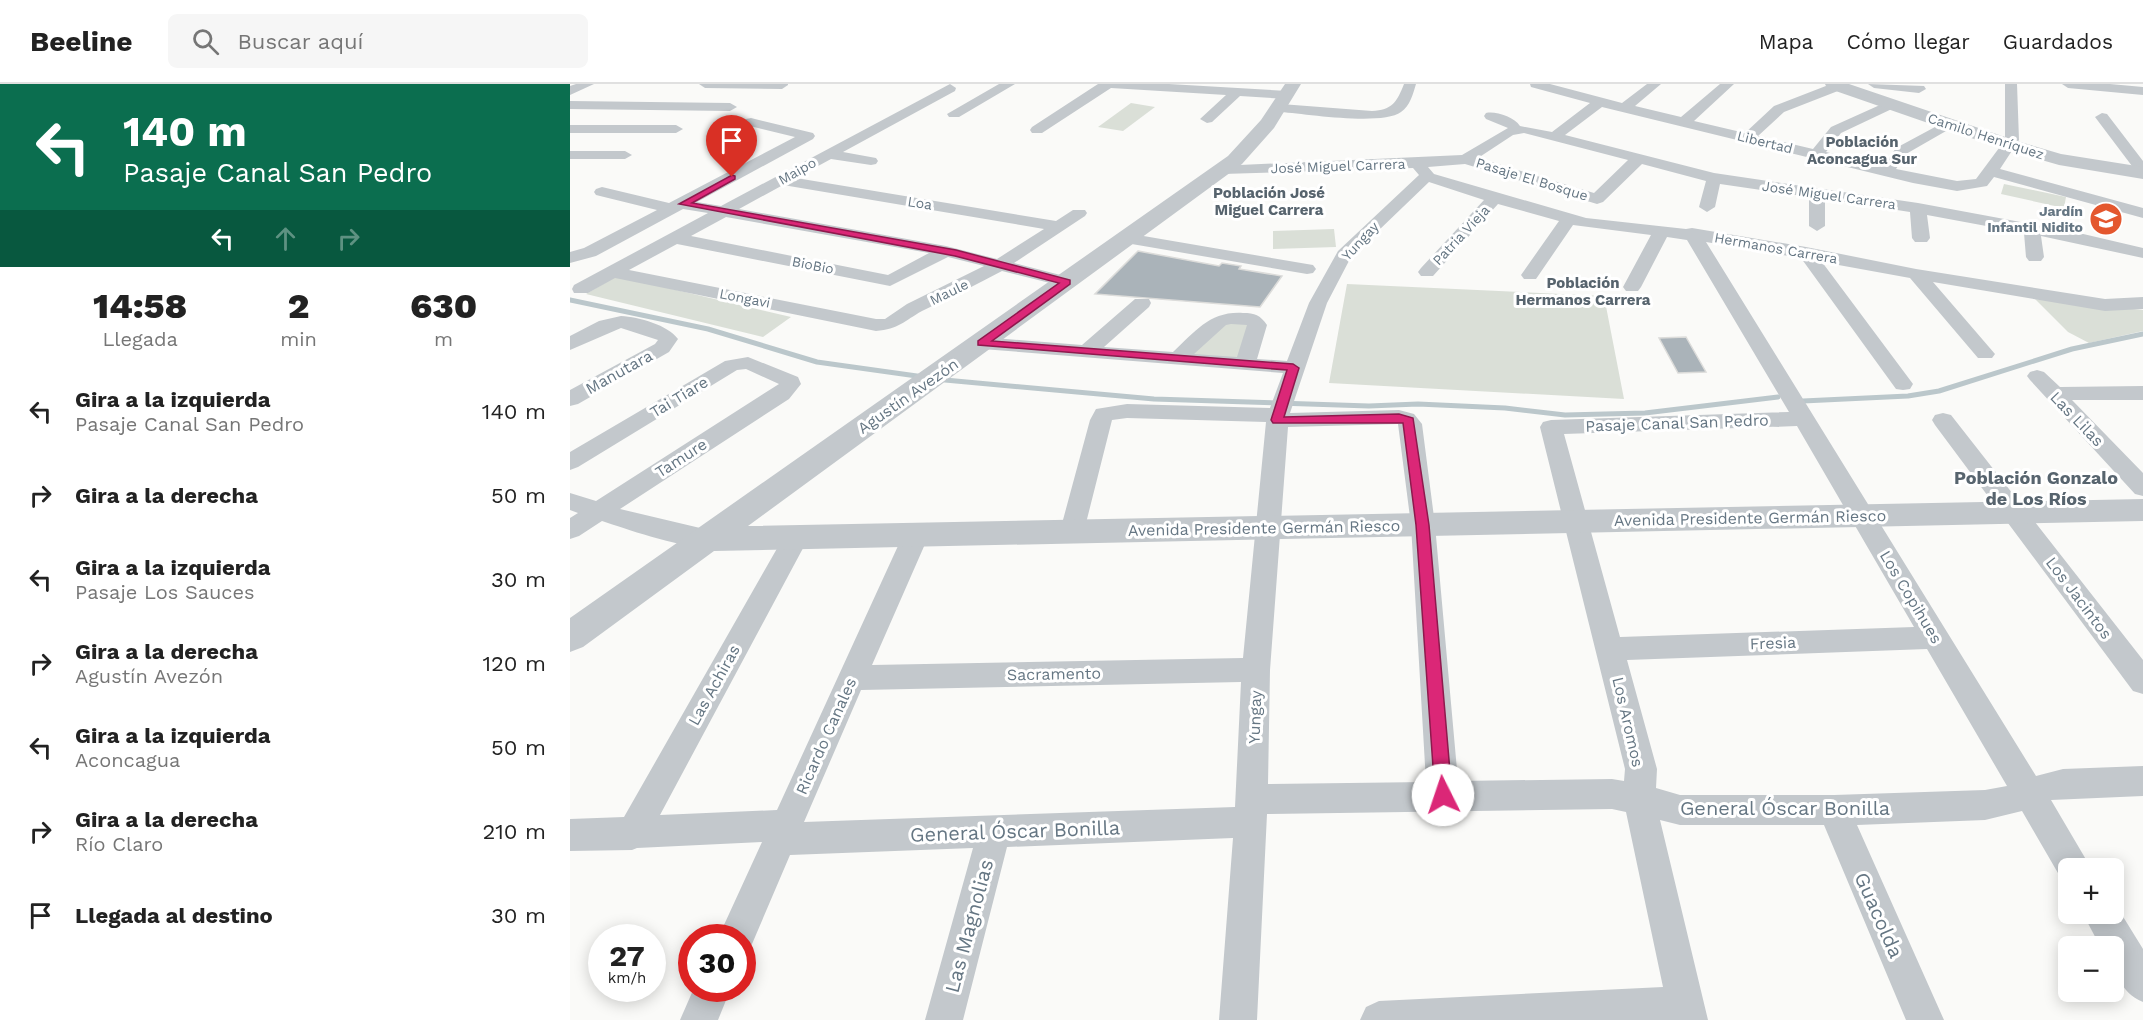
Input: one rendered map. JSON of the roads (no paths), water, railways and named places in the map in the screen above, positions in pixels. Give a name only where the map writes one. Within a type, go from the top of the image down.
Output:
[{"type":"street","points":[[570,91],[588,84]]},
{"type":"street","points":[[705,84],[782,86]]},
{"type":"street","points":[[954,114],[1009,84]]},
{"type":"street","points":[[1104,84],[1287,96],[1372,115],[1386,114],[1398,109],[1404,103],[1410,84]]},
{"type":"street","points":[[1037,130],[1109,84]]},
{"type":"street","name":"Libertad","points":[[1536,84],[1624,108],[1942,184],[1981,183],[2010,145]]},
{"type":"street","points":[[1568,94],[1583,84]]},
{"type":"street","points":[[1624,108],[1655,84]]},
{"type":"street","points":[[1684,122],[1728,84]]},
{"type":"street","points":[[1874,84],[1919,87],[1922,115]]},
{"type":"street","points":[[2010,145],[2012,140],[2011,84]]},
{"type":"street","points":[[2068,84],[2143,91]]},
{"type":"street","points":[[1749,137],[1779,109],[1835,85]]},
{"type":"street","name":"Camilo Henríquez","points":[[1835,85],[2010,145],[2059,159],[2143,172]]},
{"type":"street","name":"Maipo","points":[[581,289],[950,88]]},
{"type":"street","points":[[1208,119],[1237,92]]},
{"type":"street","name":"Agustín Avezón","points":[[570,637],[1223,169],[1260,137],[1287,96]]},
{"type":"street","points":[[1555,136],[1600,102]]},
{"type":"street","points":[[1817,154],[1836,130],[1891,104]]},
{"type":"street","points":[[570,105],[730,107]]},
{"type":"street","name":"José Miguel Carrera","points":[[1491,116],[1512,124],[1516,130]]},
{"type":"street","points":[[2102,117],[2143,172]]},
{"type":"street","points":[[570,258],[590,252],[808,136],[751,122]]},
{"type":"street","points":[[1887,172],[1901,151],[1948,124]]},
{"type":"street","points":[[570,129],[676,129]]},
{"type":"street","name":"José Miguel Carrera","points":[[1223,169],[1424,170],[1466,159],[1509,132],[1531,130],[1714,178],[1912,207],[2122,246],[2143,253]]},
{"type":"street","points":[[828,154],[872,161]]},
{"type":"street","points":[[570,155],[625,155]]},
{"type":"street","name":"Pasaje El Bosque","points":[[1466,159],[1597,199],[1638,159]]},
{"type":"street","name":"Hermanos Carrera","points":[[1424,170],[1495,198],[1568,220],[1692,233],[1806,252],[1916,274],[2105,305],[2143,303]]},
{"type":"street","name":"Yungay","points":[[1238,1020],[1252,810],[1256,670],[1277,418],[1318,303],[1344,255],[1421,180],[1424,170]]},
{"type":"street","points":[[1991,171],[2143,213]]},
{"type":"street","points":[[1707,207],[1714,178]]},
{"type":"street","points":[[1913,178],[1912,207],[1921,238]]},
{"type":"street","name":"Loa","points":[[781,180],[1058,226]]},
{"type":"street","points":[[602,192],[946,251],[1066,282]]},
{"type":"street","points":[[1817,194],[1817,226]]},
{"type":"street","name":"Patria Vieja","points":[[1427,272],[1495,198]]},
{"type":"street","name":"Maule","points":[[876,325],[890,324],[914,308],[952,291],[1001,264],[1079,213]]},
{"type":"street","points":[[1530,275],[1568,220]]},
{"type":"street","points":[[2032,229],[2035,257]]},
{"type":"street","points":[[1632,287],[1662,230]]},
{"type":"street","name":"Los Copihues","points":[[1692,233],[2068,858]]},
{"type":"street","points":[[1126,237],[1307,269]]},
{"type":"street","name":"BioBio","points":[[674,238],[890,281],[946,251]]},
{"type":"street","points":[[1806,252],[1903,384]]},
{"type":"street","name":"Longavi","points":[[613,272],[876,325]]},
{"type":"street","points":[[1916,274],[1985,354]]},
{"type":"street","points":[[1086,352],[1142,303]]},
{"type":"street","points":[[1177,359],[1219,321],[1230,318],[1252,319],[1257,325],[1245,365]]},
{"type":"street","name":"Manutara","points":[[570,344],[615,323],[630,322],[666,336],[666,343],[570,399]]},
{"type":"street","points":[[982,343],[1293,368]]},
{"type":"street","name":"Tai Tiare","points":[[570,462],[736,363],[748,363],[789,379],[791,384]]},
{"type":"street","name":"Las Lilas","points":[[2037,376],[2143,488]]},
{"type":"street","name":"Tamure","points":[[570,530],[781,394],[791,384]]},
{"type":"street","points":[[2053,394],[2143,393]]},
{"type":"street","points":[[1072,531],[1104,414],[1127,411],[1277,418],[1399,417],[1409,421],[1423,525],[1443,795]]},
{"type":"street","name":"Pasaje Canal San Pedro","points":[[1551,426],[1804,419]]},
{"type":"street","name":"Los Jacintos","points":[[1943,420],[2143,682]]},
{"type":"street","name":"Los Aromos","points":[[1551,426],[1641,769],[1640,799],[1687,1012]]},
{"type":"street","name":"Avenida Presidente Germán Riesco","points":[[570,501],[599,512],[682,534],[708,538],[2143,510]]},
{"type":"street","name":"Ricardo Canales","points":[[742,924],[916,534]]},
{"type":"street","name":"Las Achiras","points":[[632,834],[796,537]]},
{"type":"street","name":"Fresia","points":[[1611,649],[1935,637]]},
{"type":"street","name":"Sacramento","points":[[851,678],[1256,670]]},
{"type":"street","name":"General Óscar Bonilla","points":[[570,835],[994,831],[1443,795],[1612,794],[1680,810],[1834,810],[1985,805],[2015,799],[2063,784],[2143,781]]},
{"type":"street","name":"Guacolda","points":[[1834,810],[1925,1020]]},
{"type":"street","name":"Las Magnolias","points":[[944,1020],[994,831]]},
{"type":"street","points":[[2107,924],[2143,983]]},
{"type":"street","points":[[699,1020],[707,1002]]},
{"type":"street","points":[[1378,1020],[1687,1012]]},
{"type":"waterway","points":[[570,300],[708,329],[817,362],[924,377]]},
{"type":"waterway","points":[[1803,401],[1908,396],[1939,391],[2072,349],[2143,334]]},
{"type":"waterway","points":[[945,380],[1154,399],[1369,406],[1418,404],[1505,408],[1565,415],[1645,413],[1778,397]]},
{"type":"place","name":"Jardín Infantil Nidito","points":[[2106,219]]},
{"type":"district","name":"Población Aconcagua Sur","points":[[1862,150]]},
{"type":"district","name":"Población José Miguel Carrera","points":[[1269,202]]},
{"type":"district","name":"Población Hermanos Carrera","points":[[1583,292]]},
{"type":"district","name":"Población Gonzalo de Los Ríos","points":[[2036,487]]}]
